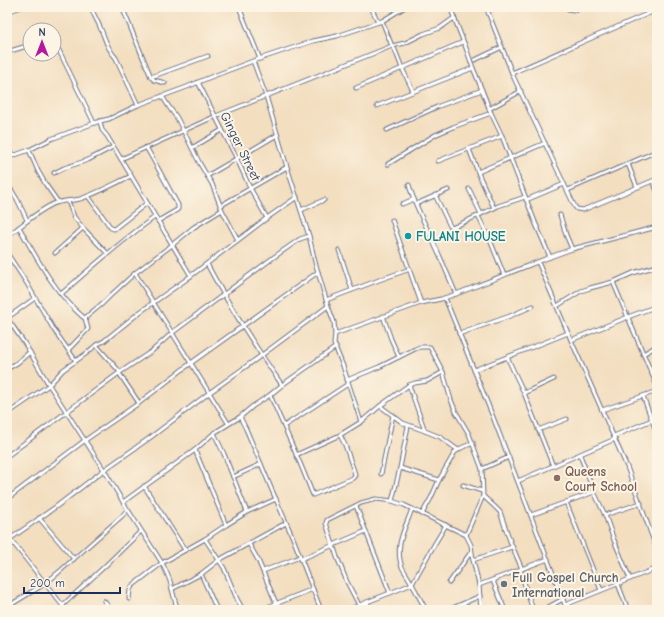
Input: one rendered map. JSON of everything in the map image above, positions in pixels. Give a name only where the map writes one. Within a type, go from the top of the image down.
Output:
[{"type":"street","points":[[7,12],[21,7]]},
{"type":"street","points":[[91,7],[105,37],[107,47],[116,58],[138,105]]},
{"type":"street","points":[[123,7],[151,77],[154,80],[165,83]]},
{"type":"street","points":[[239,7],[260,59]]},
{"type":"street","points":[[371,7],[395,50],[413,91]]},
{"type":"street","points":[[7,158],[29,150],[51,139],[109,119],[138,105],[253,61],[308,42],[338,36],[380,22],[405,7]]},
{"type":"street","points":[[450,7],[489,109],[502,136],[550,257]]},
{"type":"street","points":[[486,7],[512,73],[575,207],[583,210],[657,179]]},
{"type":"street","points":[[568,7],[568,9],[574,10],[582,7]]},
{"type":"street","points":[[512,73],[555,55],[605,31],[657,10]]},
{"type":"street","points":[[121,159],[216,116],[392,46],[405,43],[440,28],[454,18]]},
{"type":"street","points":[[356,88],[463,42]]},
{"type":"street","points":[[7,52],[22,47]]},
{"type":"street","points":[[475,60],[502,47]]},
{"type":"street","points":[[151,77],[208,56]]},
{"type":"street","points":[[62,57],[94,123]]},
{"type":"street","points":[[253,61],[266,96],[309,236],[326,300],[334,322],[334,342],[361,422]]},
{"type":"street","points":[[377,106],[473,68]]},
{"type":"street","name":"Ginger Street","points":[[198,82],[250,188],[267,218]]},
{"type":"street","points":[[387,130],[439,106],[482,90]]},
{"type":"street","points":[[489,109],[521,91]]},
{"type":"street","points":[[162,96],[184,130],[238,240]]},
{"type":"street","points":[[388,164],[435,135],[491,113]]},
{"type":"street","points":[[100,121],[102,130],[191,276]]},
{"type":"street","points":[[192,148],[222,130]]},
{"type":"street","points":[[207,176],[277,134]]},
{"type":"street","points":[[438,161],[502,136]]},
{"type":"street","points":[[478,172],[545,143]]},
{"type":"street","points":[[54,173],[88,160],[113,147]]},
{"type":"street","points":[[146,147],[178,205],[177,210],[158,221]]},
{"type":"street","points":[[470,149],[478,172],[494,208]]},
{"type":"street","points":[[29,150],[38,171],[58,202]]},
{"type":"street","points":[[568,190],[657,151]]},
{"type":"street","points":[[7,153],[9,152],[15,155]]},
{"type":"street","points":[[628,164],[637,187]]},
{"type":"street","points":[[220,206],[287,167]]},
{"type":"street","points":[[7,236],[27,220],[51,205],[58,202],[88,196],[131,176]]},
{"type":"street","points":[[653,181],[657,190]]},
{"type":"street","points":[[7,183],[27,220]]},
{"type":"street","points":[[435,196],[452,228],[494,208],[526,199],[564,184]]},
{"type":"street","points":[[409,185],[456,294]]},
{"type":"street","points":[[469,189],[504,275]]},
{"type":"street","points":[[416,204],[448,190]]},
{"type":"street","points":[[88,196],[111,228],[114,229],[147,203]]},
{"type":"street","points":[[7,414],[49,385],[63,370],[96,345],[104,341],[152,303],[191,276],[297,197]]},
{"type":"street","points":[[402,204],[414,199]]},
{"type":"street","points":[[301,210],[324,200]]},
{"type":"street","points":[[68,201],[74,217],[107,253]]},
{"type":"street","points":[[86,318],[135,273],[194,227],[222,210]]},
{"type":"street","points":[[560,215],[572,249]]},
{"type":"street","points":[[61,294],[107,253],[138,228],[155,217]]},
{"type":"street","points":[[392,220],[421,302]]},
{"type":"street","points":[[19,227],[52,282],[80,315],[86,318]]},
{"type":"street","points":[[335,334],[421,302],[445,298],[572,249],[657,227]]},
{"type":"street","points":[[55,253],[83,228]]},
{"type":"street","points":[[7,456],[152,351],[172,333],[300,239],[309,236]]},
{"type":"street","points":[[339,250],[352,290]]},
{"type":"street","points":[[7,253],[54,330],[76,361]]},
{"type":"street","points":[[538,262],[628,467],[656,543],[657,550]]},
{"type":"street","points":[[207,264],[243,326],[282,385]]},
{"type":"street","points":[[557,306],[581,291],[613,282],[633,273],[657,266]]},
{"type":"street","points":[[326,300],[410,269]]},
{"type":"street","points":[[7,500],[84,441],[139,403],[191,363],[318,272]]},
{"type":"street","points":[[135,273],[152,303],[228,424]]},
{"type":"street","points":[[613,282],[657,386]]},
{"type":"street","points":[[35,298],[8,320],[30,352],[66,413],[104,470],[122,502],[162,563],[167,573],[178,610]]},
{"type":"street","points":[[445,298],[509,457],[567,610]]},
{"type":"street","points":[[8,540],[57,506],[328,306]]},
{"type":"street","points":[[459,334],[510,316],[533,306]]},
{"type":"street","points":[[571,340],[657,306]]},
{"type":"street","points":[[383,316],[399,357]]},
{"type":"street","points":[[68,350],[88,329],[86,318]]},
{"type":"street","points":[[474,370],[568,333]]},
{"type":"street","points":[[96,345],[120,373],[139,403]]},
{"type":"street","points":[[643,354],[657,346]]},
{"type":"street","points":[[122,502],[195,450],[214,433],[240,417],[253,406],[336,347]]},
{"type":"street","points":[[284,426],[348,382],[417,348],[430,348],[443,372],[451,400],[469,434],[482,469],[483,496],[466,535]]},
{"type":"street","points":[[7,369],[30,352]]},
{"type":"street","points":[[507,357],[524,393],[553,466]]},
{"type":"street","points":[[296,455],[340,435],[361,422],[380,406],[409,386],[415,383],[427,381],[443,372]]},
{"type":"street","points":[[524,393],[554,379]]},
{"type":"street","points":[[409,386],[425,431]]},
{"type":"street","points":[[602,410],[657,391]]},
{"type":"street","points":[[270,395],[312,495],[353,478],[355,475],[340,435]]},
{"type":"street","points":[[643,396],[657,434]]},
{"type":"street","points":[[380,406],[408,426],[440,437],[458,450]]},
{"type":"street","points":[[382,474],[393,415]]},
{"type":"street","points":[[240,417],[262,464],[322,610]]},
{"type":"street","points":[[538,430],[567,419]]},
{"type":"street","points":[[518,481],[580,455],[652,420]]},
{"type":"street","points":[[392,501],[408,426]]},
{"type":"street","points":[[214,433],[247,512]]},
{"type":"street","points":[[422,514],[455,452],[473,444]]},
{"type":"street","points":[[195,450],[226,525]]},
{"type":"street","points":[[580,455],[630,579]]},
{"type":"street","points":[[482,469],[509,457]]},
{"type":"street","points":[[233,477],[262,464]]},
{"type":"street","points":[[400,468],[439,480]]},
{"type":"street","points":[[463,485],[482,491]]},
{"type":"street","points":[[144,486],[185,550]]},
{"type":"street","points":[[531,515],[594,492]]},
{"type":"street","points":[[483,496],[500,512],[521,570],[533,610]]},
{"type":"street","points":[[129,599],[132,586],[162,563],[205,539],[247,512],[276,499]]},
{"type":"street","points":[[358,605],[347,582],[326,525],[327,520],[361,503],[369,500],[376,500],[392,501],[466,535],[471,544],[472,560],[479,586],[481,610]]},
{"type":"street","points":[[566,502],[601,590]]},
{"type":"street","points":[[605,515],[640,503]]},
{"type":"street","points":[[356,506],[390,593]]},
{"type":"street","points":[[412,509],[400,540],[399,553],[403,568],[426,610]]},
{"type":"street","points":[[7,607],[46,583],[60,572],[127,510]]},
{"type":"street","points":[[39,518],[74,559]]},
{"type":"street","points":[[172,589],[201,574],[220,560],[286,523]]},
{"type":"street","points":[[348,610],[412,584],[446,525]]},
{"type":"street","points":[[7,534],[8,540],[46,583],[65,608],[141,531]]},
{"type":"street","points":[[263,571],[300,558],[366,531]]},
{"type":"street","points":[[205,539],[220,560],[243,610]]},
{"type":"street","points":[[249,544],[258,560],[276,603]]},
{"type":"street","points":[[472,560],[512,547]]},
{"type":"street","points":[[448,583],[471,552]]},
{"type":"street","points":[[479,586],[548,559]]},
{"type":"street","points":[[565,605],[657,568]]},
{"type":"street","points":[[201,574],[217,610]]},
{"type":"street","points":[[493,580],[505,610]]},
{"type":"street","points":[[618,584],[628,610]]},
{"type":"street","points":[[260,610],[313,589]]},
{"type":"street","points":[[448,610],[480,596]]},
{"type":"street","points":[[543,610],[563,599]]},
{"type":"street","points":[[104,601],[111,610]]},
{"type":"street","points":[[367,602],[370,610]]},
{"type":"place","name":"FULANI HOUSE","points":[[408,236]]},
{"type":"place","name":"Queens Court School","points":[[557,478]]},
{"type":"place","name":"Full Gospel Church International","points":[[504,584]]}]
